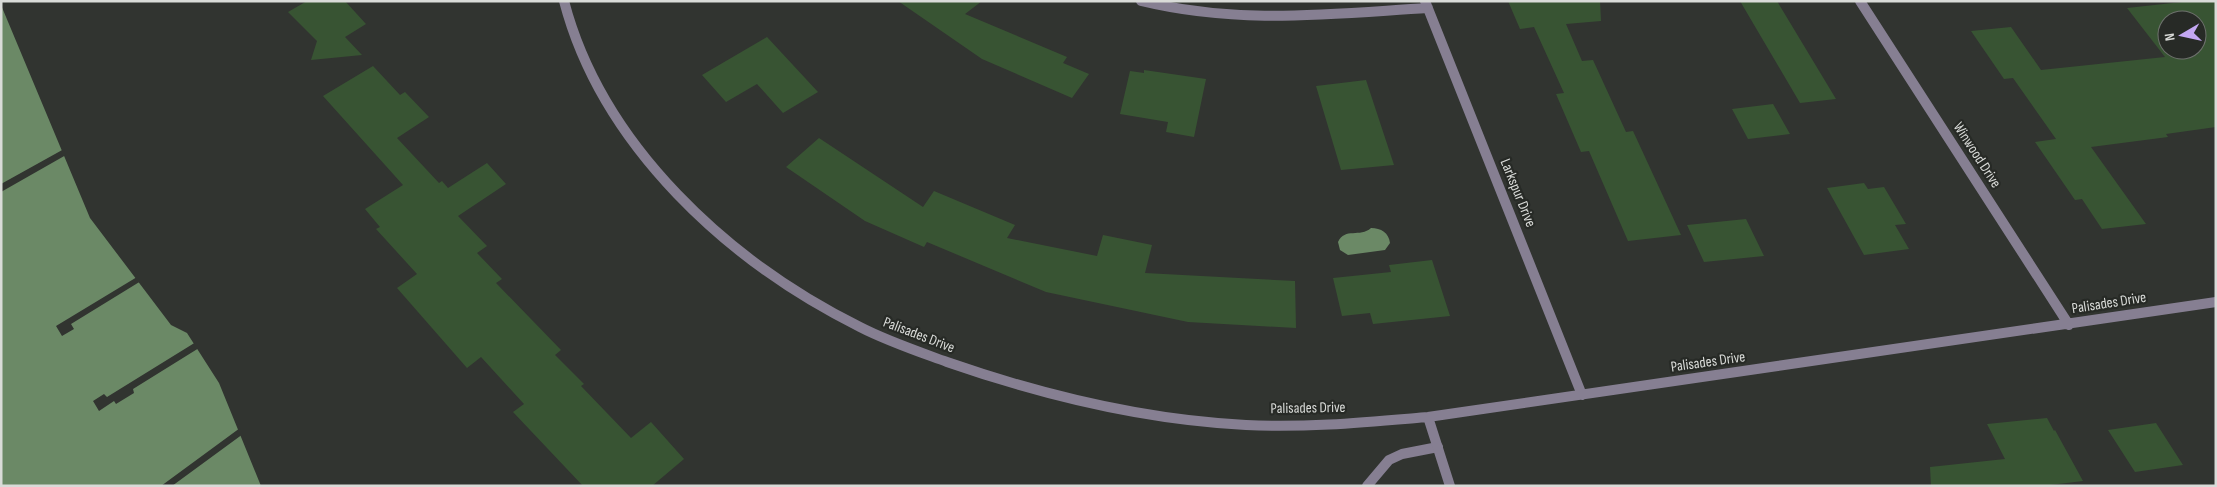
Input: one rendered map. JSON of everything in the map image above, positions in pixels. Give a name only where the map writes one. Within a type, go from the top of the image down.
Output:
[{"type":"street","name":"Palisades Drive","points":[[564,1],[589,74],[629,138],[670,189],[726,241],[786,283],[850,322],[896,344],[1009,382],[1081,400],[1163,415],[1223,423],[1282,424],[1344,423],[1428,417],[2069,325],[2216,302]]},
{"type":"street","points":[[1141,1],[1186,11],[1253,17],[1427,5]]},
{"type":"street","name":"Winwood Drive","points":[[1860,1],[2069,325]]},
{"type":"street","name":"Larkspur Drive","points":[[1427,5],[1582,396]]},
{"type":"street","points":[[1428,417],[1450,486]]},
{"type":"street","points":[[1367,486],[1389,460],[1402,454],[1438,447]]},
{"type":"shaded area","points":[[1,5],[90,218],[171,325],[187,333],[219,383],[261,486],[1,486]]},
{"type":"shaded area","points":[[1371,228],[1381,230],[1388,236],[1390,243],[1385,250],[1348,255],[1340,250],[1338,242],[1345,235],[1367,231]]},
{"type":"pier","points":[[64,149],[66,155],[1,192],[1,184]]},
{"type":"pier","points":[[137,277],[141,281],[71,324],[74,329],[62,336],[56,326]]},
{"type":"pier","points":[[196,342],[199,348],[133,389],[134,393],[116,404],[114,401],[99,411],[93,401],[104,394],[107,397]]},
{"type":"pier","points":[[240,428],[243,434],[172,486],[161,486]]},
{"type":"building","points":[[307,1],[345,1],[366,24],[345,37],[362,55],[311,60],[317,41],[288,12]]},
{"type":"building","points":[[898,1],[982,1],[965,14],[1067,57],[1063,63],[1089,74],[1072,98],[982,59]]},
{"type":"building","points":[[1508,1],[1600,1],[1601,21],[1566,24],[1582,61],[1593,60],[1626,132],[1633,131],[1681,235],[1628,241],[1589,151],[1581,152],[1556,94],[1564,93],[1534,27],[1520,29]]},
{"type":"building","points":[[1740,1],[1777,1],[1836,99],[1800,103]]},
{"type":"building","points":[[2191,1],[2216,1],[2216,127],[2166,134],[2168,137],[2091,147],[2146,224],[2102,229],[2082,199],[2075,200],[2035,142],[2056,139],[2013,78],[2004,79],[1971,31],[2011,27],[2041,70],[2157,58],[2157,60],[2207,60],[2207,10],[2157,10],[2157,47],[2127,8]]},
{"type":"building","points":[[767,37],[818,92],[783,113],[757,84],[726,102],[702,75]]},
{"type":"building","points":[[373,66],[400,95],[405,92],[429,117],[397,138],[439,183],[442,181],[448,188],[487,163],[506,184],[458,216],[487,246],[477,253],[502,279],[496,283],[561,350],[555,355],[584,384],[581,386],[631,438],[651,422],[684,459],[652,486],[583,486],[513,412],[524,404],[481,357],[467,368],[397,288],[417,274],[376,229],[380,227],[365,209],[403,185],[323,96]]},
{"type":"building","points":[[1144,70],[1206,79],[1194,137],[1166,132],[1168,122],[1120,114],[1130,71],[1144,73]]},
{"type":"building","points":[[1366,80],[1394,165],[1341,170],[1316,86]]},
{"type":"building","points":[[1773,104],[1790,134],[1748,139],[1732,109]]},
{"type":"building","points":[[819,138],[923,207],[934,191],[1015,225],[1007,238],[1097,256],[1103,235],[1152,245],[1145,273],[1295,281],[1296,328],[1188,322],[1046,292],[927,242],[924,247],[865,221],[786,167]]},
{"type":"building","points":[[1864,183],[1868,189],[1884,187],[1906,224],[1895,225],[1909,249],[1864,255],[1827,188]]},
{"type":"building","points":[[1746,219],[1764,256],[1704,262],[1687,225]]},
{"type":"building","points":[[1432,260],[1450,316],[1373,324],[1370,313],[1342,316],[1333,278],[1391,272],[1389,265]]},
{"type":"building","points":[[2047,418],[2083,481],[2042,486],[1931,486],[1930,467],[2005,459],[1987,424]]},
{"type":"building","points":[[2156,423],[2183,465],[2135,472],[2108,430]]}]
